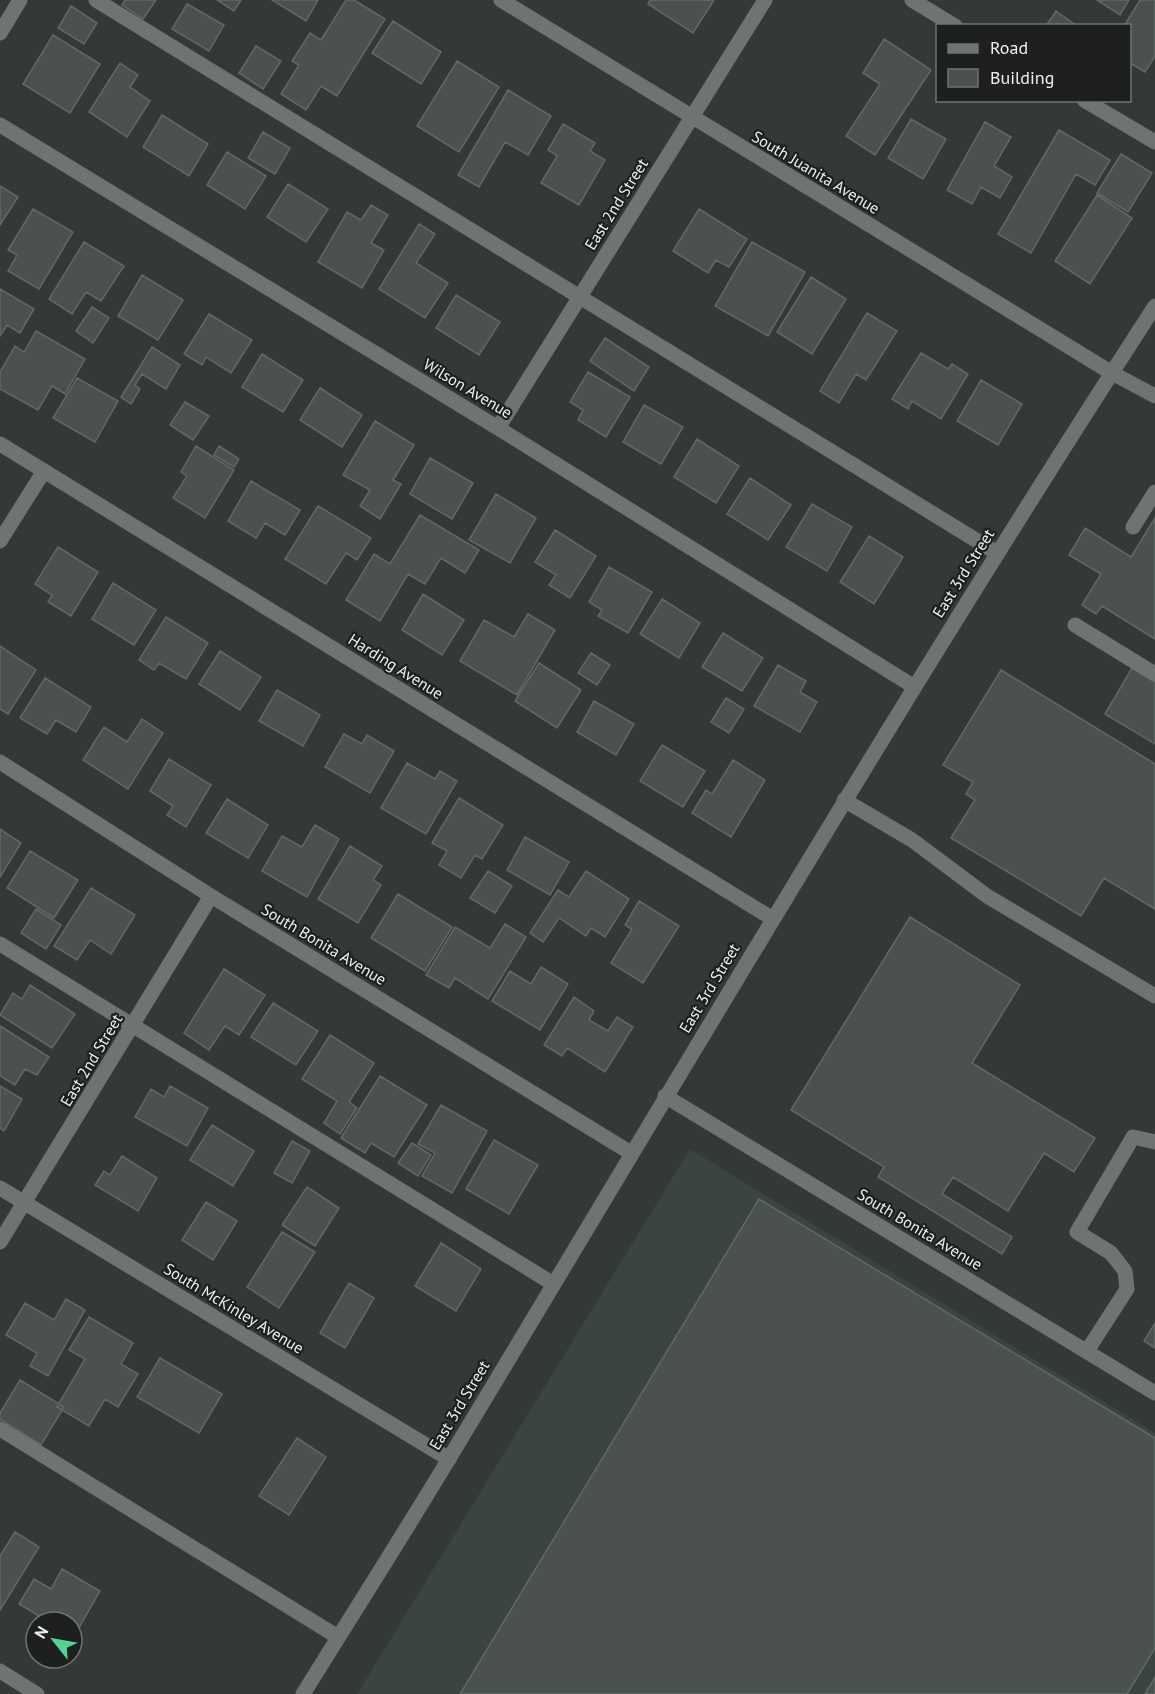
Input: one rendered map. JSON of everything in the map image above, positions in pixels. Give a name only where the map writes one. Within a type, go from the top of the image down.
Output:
[{"type":"street","points":[[0,33],[20,0]]},
{"type":"street","points":[[96,0],[997,553]]},
{"type":"street","name":"South Juanita Avenue","points":[[501,0],[1112,373],[1155,396]]},
{"type":"street","name":"East 2nd Street","points":[[498,428],[765,0]]},
{"type":"street","points":[[912,0],[953,24]]},
{"type":"street","points":[[1087,102],[1155,142]]},
{"type":"street","name":"Wilson Avenue","points":[[0,124],[498,428],[914,686]]},
{"type":"street","name":"East 3rd Street","points":[[303,1694],[449,1459],[552,1283],[844,800],[997,553],[1155,306]]},
{"type":"street","name":"Harding Avenue","points":[[0,444],[772,919]]},
{"type":"street","points":[[0,541],[44,471]]},
{"type":"street","points":[[1133,527],[1155,492]]},
{"type":"street","points":[[1075,626],[1155,674]]},
{"type":"street","name":"South Bonita Avenue","points":[[0,762],[211,896],[631,1153]]},
{"type":"street","points":[[844,800],[912,840],[987,896],[1155,996]]},
{"type":"street","name":"East 2nd Street","points":[[0,1242],[211,896]]},
{"type":"street","points":[[0,944],[552,1283]]},
{"type":"street","name":"South Bonita Avenue","points":[[665,1096],[1155,1393]]},
{"type":"street","points":[[1087,1351],[1128,1289],[1125,1271],[1111,1253],[1077,1232],[1133,1137],[1155,1142]]},
{"type":"street","name":"South McKinley Avenue","points":[[0,1188],[449,1459]]},
{"type":"street","points":[[0,1429],[338,1637]]},
{"type":"street","points":[[0,1671],[37,1694]]},
{"type":"shaded area","points":[[690,1149],[1155,1433],[1155,1694],[357,1694]]},
{"type":"building","points":[[125,0],[156,0],[143,19],[122,5]]},
{"type":"building","points":[[217,0],[241,0],[234,11]]},
{"type":"building","points":[[272,0],[318,0],[306,21]]},
{"type":"building","points":[[346,0],[354,0],[385,19],[337,96],[321,86],[306,110],[281,94],[299,65],[292,61],[310,33],[321,40]]},
{"type":"building","points":[[650,0],[714,0],[693,33],[648,4]]},
{"type":"building","points":[[1097,0],[1129,0],[1120,15]]},
{"type":"building","points":[[1140,0],[1155,0],[1155,56],[1145,72],[1131,64],[1131,24],[1125,24]]},
{"type":"building","points":[[187,4],[224,25],[209,51],[172,29]]},
{"type":"building","points":[[71,6],[97,23],[84,44],[58,28]]},
{"type":"building","points":[[1056,11],[1074,24],[1047,24]]},
{"type":"building","points":[[393,21],[441,52],[421,84],[372,53]]},
{"type":"building","points":[[53,35],[100,64],[70,113],[23,84]]},
{"type":"building","points":[[884,39],[931,70],[875,155],[846,136],[880,84],[863,73]]},
{"type":"building","points":[[256,46],[281,61],[263,89],[239,73]]},
{"type":"building","points":[[457,61],[499,87],[459,152],[417,126]]},
{"type":"building","points":[[120,63],[138,75],[130,87],[150,101],[127,137],[89,112]]},
{"type":"building","points":[[508,90],[551,116],[528,155],[505,142],[479,187],[458,175]]},
{"type":"building","points":[[162,115],[208,144],[189,176],[143,147]]},
{"type":"building","points":[[911,119],[946,139],[923,179],[888,158]]},
{"type":"building","points":[[985,122],[1011,137],[994,166],[1012,177],[1000,198],[981,187],[972,204],[947,190]]},
{"type":"building","points":[[563,124],[595,143],[590,151],[605,160],[579,205],[541,183],[557,156],[548,150]]},
{"type":"building","points":[[1059,130],[1110,160],[1095,185],[1076,174],[1031,253],[998,234]]},
{"type":"building","points":[[263,132],[290,148],[275,174],[248,158]]},
{"type":"building","points":[[227,152],[266,176],[245,209],[207,185]]},
{"type":"building","points":[[1121,154],[1152,173],[1128,212],[1097,193]]},
{"type":"building","points":[[288,184],[328,209],[306,242],[267,217]]},
{"type":"building","points":[[0,186],[18,197],[0,225]]},
{"type":"building","points":[[1097,195],[1132,218],[1090,284],[1055,261]]},
{"type":"building","points":[[371,205],[388,215],[371,243],[384,250],[362,288],[318,262],[347,212],[361,220]]},
{"type":"building","points":[[33,209],[73,232],[39,289],[8,271],[17,255],[8,250]]},
{"type":"building","points":[[699,209],[747,239],[729,267],[716,260],[708,273],[673,251]]},
{"type":"building","points":[[419,224],[435,234],[416,263],[448,283],[425,318],[379,289]]},
{"type":"building","points":[[84,242],[124,266],[101,301],[86,292],[72,314],[49,299]]},
{"type":"building","points":[[752,242],[805,272],[768,336],[715,306]]},
{"type":"building","points":[[142,275],[183,300],[158,340],[118,316]]},
{"type":"building","points":[[811,277],[846,299],[812,354],[777,332]]},
{"type":"building","points":[[0,289],[34,309],[20,333],[7,325],[0,336]]},
{"type":"building","points":[[456,295],[500,322],[479,355],[436,328]]},
{"type":"building","points":[[92,307],[109,318],[93,343],[76,331]]},
{"type":"building","points":[[867,313],[897,331],[866,380],[856,374],[839,403],[820,391]]},
{"type":"building","points":[[209,314],[252,340],[231,373],[206,357],[202,365],[184,354]]},
{"type":"building","points":[[36,331],[85,359],[65,394],[52,386],[38,410],[0,389],[0,372],[15,346],[24,352]]},
{"type":"building","points":[[605,338],[649,367],[634,391],[590,361]]},
{"type":"building","points":[[152,347],[180,365],[166,389],[142,374],[135,385],[140,389],[131,404],[121,397]]},
{"type":"building","points":[[921,353],[948,369],[952,364],[968,374],[941,419],[912,401],[908,409],[892,399]]},
{"type":"building","points":[[262,354],[303,380],[283,412],[242,387]]},
{"type":"building","points":[[588,372],[630,397],[606,437],[578,420],[583,410],[570,402]]},
{"type":"building","points":[[77,378],[118,401],[95,442],[53,418]]},
{"type":"building","points":[[981,380],[1022,404],[998,445],[957,421]]},
{"type":"building","points":[[320,388],[362,415],[342,447],[300,420]]},
{"type":"building","points":[[185,402],[209,416],[193,440],[170,425]]},
{"type":"building","points":[[644,405],[683,427],[661,464],[623,442]]},
{"type":"building","points":[[375,421],[414,445],[393,480],[401,484],[380,519],[360,506],[370,490],[343,475]]},
{"type":"building","points":[[697,439],[739,466],[716,503],[674,477]]},
{"type":"building","points":[[196,446],[234,470],[205,518],[173,498],[187,476],[181,472]]},
{"type":"building","points":[[219,446],[239,459],[234,467],[214,455]]},
{"type":"building","points":[[430,458],[473,483],[452,519],[410,494]]},
{"type":"building","points":[[750,478],[791,505],[768,540],[727,514]]},
{"type":"building","points":[[251,481],[300,510],[285,535],[265,523],[256,538],[228,521]]},
{"type":"building","points":[[496,494],[536,518],[510,563],[469,540]]},
{"type":"building","points":[[812,504],[852,527],[827,571],[786,547]]},
{"type":"building","points":[[318,506],[371,538],[357,560],[346,553],[326,584],[285,559]]},
{"type":"building","points":[[420,515],[479,550],[465,573],[441,558],[425,584],[408,574],[380,621],[346,600],[374,554],[390,564]]},
{"type":"building","points":[[1155,518],[1155,639],[1102,606],[1096,614],[1082,605],[1101,574],[1069,555],[1085,528],[1131,557]]},
{"type":"building","points":[[555,530],[596,556],[570,598],[549,585],[556,575],[535,562]]},
{"type":"building","points":[[869,536],[903,557],[874,604],[840,582]]},
{"type":"building","points":[[58,547],[98,572],[71,616],[48,602],[52,595],[35,584]]},
{"type":"building","points":[[609,567],[652,592],[628,633],[598,616],[602,610],[589,602]]},
{"type":"building","points":[[113,583],[156,610],[134,645],[92,619]]},
{"type":"building","points":[[423,594],[464,620],[442,655],[402,630]]},
{"type":"building","points":[[662,599],[700,623],[679,658],[640,634]]},
{"type":"building","points":[[528,614],[555,630],[517,695],[460,661],[484,620],[514,637]]},
{"type":"building","points":[[166,617],[208,643],[186,679],[159,663],[154,670],[139,660]]},
{"type":"building","points":[[723,633],[763,658],[742,691],[702,667]]},
{"type":"building","points":[[0,646],[36,670],[8,714],[0,709]]},
{"type":"building","points":[[220,651],[261,677],[240,710],[199,684]]},
{"type":"building","points":[[591,653],[610,665],[597,685],[578,673]]},
{"type":"building","points":[[539,663],[581,690],[557,728],[515,701]]},
{"type":"building","points":[[778,665],[806,681],[800,692],[817,702],[800,732],[754,706]]},
{"type":"building","points":[[1132,668],[1155,682],[1155,744],[1105,714]]},
{"type":"building","points":[[1001,670],[1155,764],[1155,909],[1104,878],[1081,916],[951,838],[975,800],[966,794],[973,782],[943,765]]},
{"type":"building","points":[[45,678],[91,707],[76,732],[56,720],[47,734],[20,718]]},
{"type":"building","points":[[277,690],[320,715],[303,746],[259,721]]},
{"type":"building","points":[[726,698],[744,709],[729,733],[711,722]]},
{"type":"building","points":[[594,701],[634,724],[616,755],[577,732]]},
{"type":"building","points":[[142,719],[163,733],[128,789],[83,760],[104,727],[127,742]]},
{"type":"building","points":[[344,734],[362,744],[367,735],[394,751],[370,793],[325,767]]},
{"type":"building","points":[[662,745],[705,771],[683,807],[640,781]]},
{"type":"building","points":[[169,759],[211,785],[186,827],[167,815],[173,806],[150,791]]},
{"type":"building","points":[[733,760],[765,780],[731,837],[692,813],[706,790],[712,794]]},
{"type":"building","points":[[407,763],[435,779],[440,771],[457,781],[426,834],[381,808]]},
{"type":"building","points":[[459,798],[503,825],[482,859],[475,855],[461,878],[439,865],[447,851],[432,843]]},
{"type":"building","points":[[227,799],[268,825],[248,858],[206,833]]},
{"type":"building","points":[[315,825],[339,839],[307,897],[262,871],[282,836],[302,847]]},
{"type":"building","points":[[0,829],[21,843],[0,877]]},
{"type":"building","points":[[525,837],[569,862],[550,895],[507,870]]},
{"type":"building","points":[[350,846],[382,866],[373,880],[381,885],[358,923],[318,899]]},
{"type":"building","points":[[30,851],[78,880],[54,918],[7,888]]},
{"type":"building","points":[[488,871],[512,886],[495,913],[470,898]]},
{"type":"building","points":[[586,871],[629,899],[605,937],[591,928],[586,936],[559,918],[543,942],[530,933],[558,890],[569,897]]},
{"type":"building","points":[[91,888],[135,915],[111,954],[90,940],[77,960],[54,946]]},
{"type":"building","points":[[398,894],[452,927],[425,971],[371,938]]},
{"type":"building","points":[[639,901],[679,926],[643,983],[611,963],[632,929],[625,925]]},
{"type":"building","points":[[36,909],[61,925],[46,949],[21,933]]},
{"type":"building","points":[[910,917],[1020,985],[972,1063],[1095,1138],[1074,1172],[1044,1153],[1008,1211],[953,1177],[942,1194],[1012,1237],[1002,1254],[878,1177],[884,1167],[791,1110]]},
{"type":"building","points":[[505,924],[526,937],[488,999],[455,978],[449,988],[426,975],[455,927],[490,948]]},
{"type":"building","points":[[541,967],[568,984],[540,1030],[492,1001],[510,971],[531,984]]},
{"type":"building","points":[[224,969],[265,995],[239,1035],[225,1026],[209,1050],[184,1033]]},
{"type":"building","points":[[30,985],[75,1014],[52,1048],[0,1015],[13,993],[22,999]]},
{"type":"building","points":[[574,997],[594,1011],[589,1020],[608,1031],[617,1017],[633,1027],[605,1072],[567,1048],[562,1056],[544,1045]]},
{"type":"building","points":[[273,1003],[318,1031],[296,1065],[251,1037]]},
{"type":"building","points":[[0,1026],[49,1057],[37,1075],[25,1069],[15,1085],[0,1076]]},
{"type":"building","points":[[330,1035],[374,1063],[349,1102],[357,1108],[340,1134],[324,1123],[337,1101],[302,1079]]},
{"type":"building","points":[[380,1076],[427,1105],[394,1157],[371,1143],[365,1153],[341,1138]]},
{"type":"building","points":[[0,1086],[22,1099],[4,1131],[0,1128]]},
{"type":"building","points":[[170,1086],[208,1108],[187,1146],[135,1117],[151,1089],[164,1097]]},
{"type":"building","points":[[441,1105],[487,1131],[452,1193],[422,1176],[435,1153],[418,1144]]},
{"type":"building","points":[[212,1125],[254,1151],[233,1186],[190,1160]]},
{"type":"building","points":[[494,1140],[538,1165],[509,1214],[466,1189]]},
{"type":"building","points":[[292,1141],[310,1151],[292,1183],[274,1173]]},
{"type":"building","points":[[412,1143],[431,1155],[418,1176],[398,1163]]},
{"type":"building","points":[[122,1156],[157,1178],[138,1211],[95,1185],[104,1171],[110,1175]]},
{"type":"building","points":[[307,1187],[339,1208],[315,1246],[282,1225]]},
{"type":"building","points":[[759,1199],[1155,1438],[1155,1648],[1127,1694],[460,1694]]},
{"type":"building","points":[[206,1202],[237,1221],[213,1260],[182,1240]]},
{"type":"building","points":[[282,1232],[315,1252],[279,1308],[247,1287]]},
{"type":"building","points":[[441,1243],[481,1269],[456,1311],[415,1286]]},
{"type":"building","points":[[349,1283],[374,1298],[345,1348],[320,1333]]},
{"type":"building","points":[[66,1299],[85,1310],[48,1376],[30,1366],[37,1353],[6,1335],[25,1303],[54,1320]]},
{"type":"building","points":[[89,1317],[133,1343],[121,1364],[138,1374],[118,1407],[105,1399],[89,1426],[57,1407],[85,1359],[69,1350]]},
{"type":"building","points":[[1155,1323],[1155,1348],[1144,1341]]},
{"type":"building","points":[[160,1358],[222,1394],[199,1433],[137,1397]]},
{"type":"building","points":[[20,1380],[64,1407],[41,1445],[0,1419],[0,1413]]},
{"type":"building","points":[[297,1438],[326,1457],[289,1515],[259,1496]]},
{"type":"building","points":[[15,1532],[39,1547],[0,1610],[0,1556]]},
{"type":"building","points":[[62,1569],[100,1591],[84,1619],[84,1610],[29,1610],[19,1604],[34,1579],[51,1589]]},
{"type":"building","points":[[1155,1677],[1155,1694],[1145,1694]]}]
